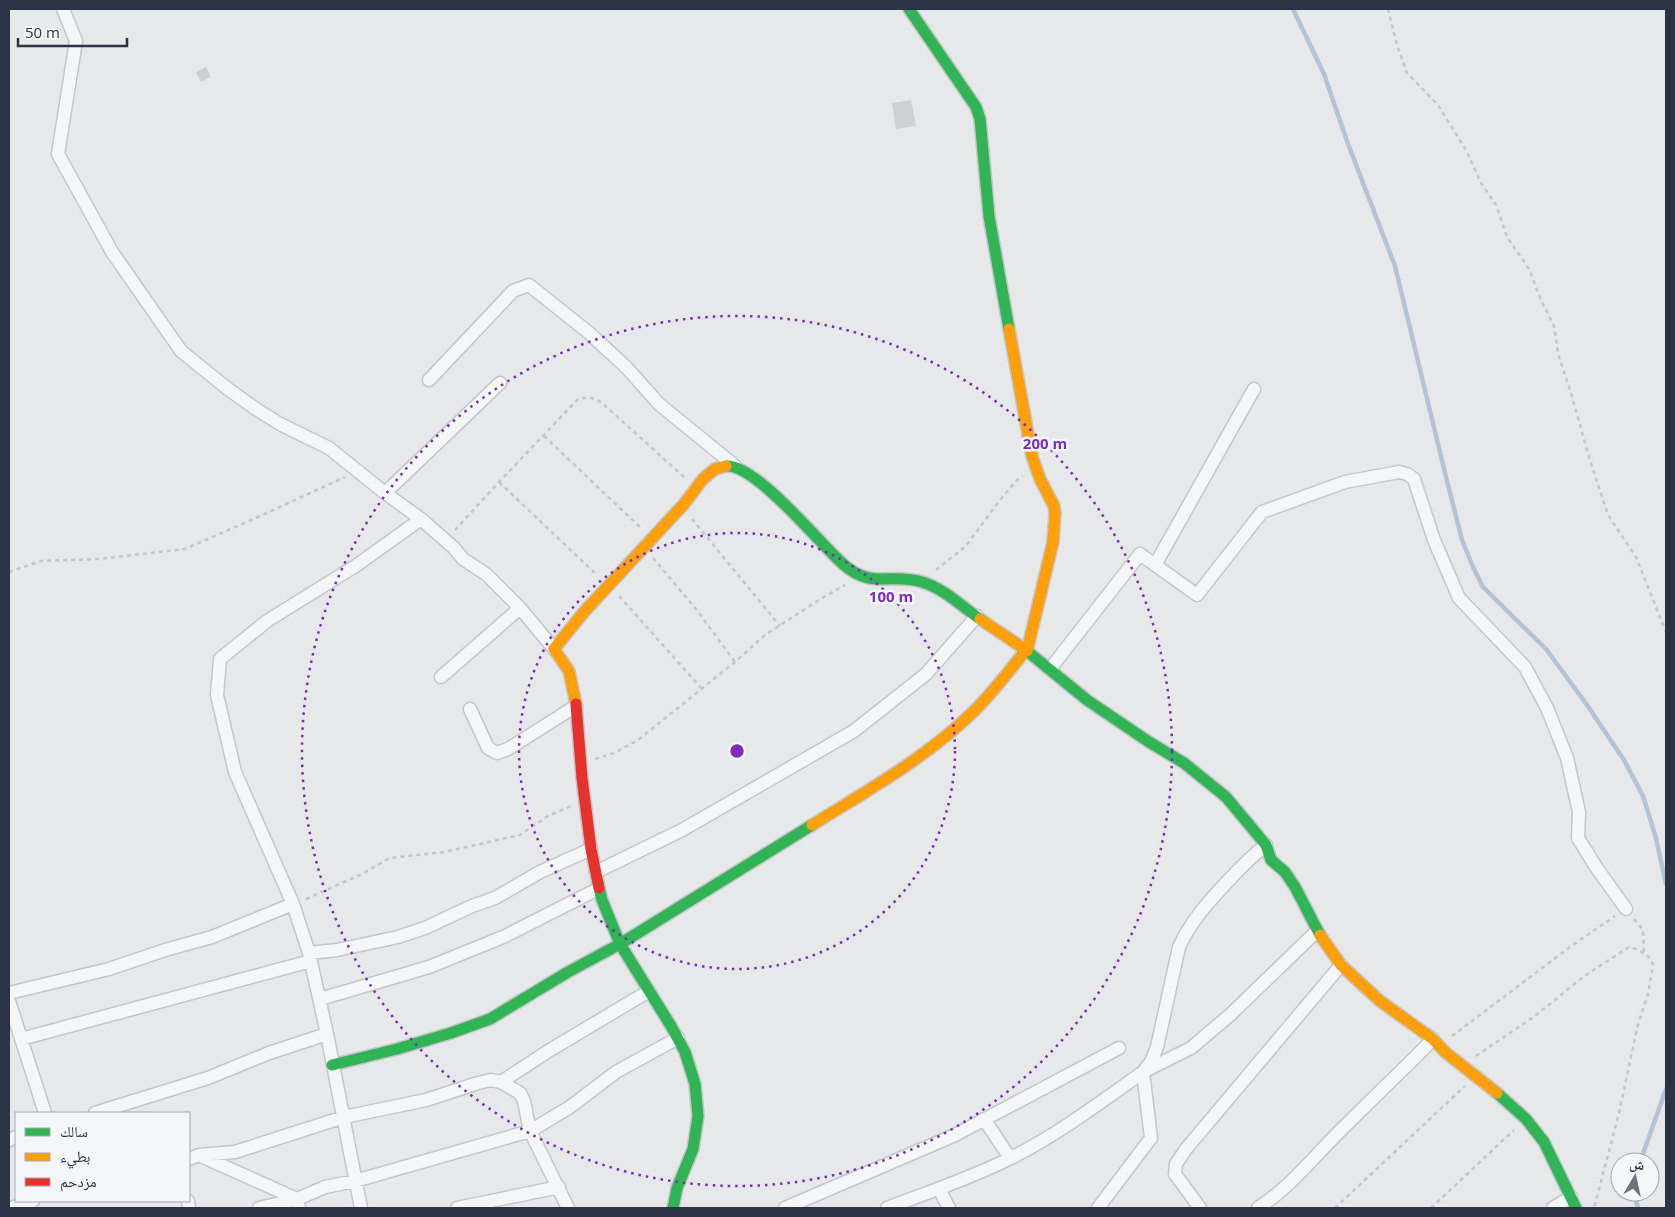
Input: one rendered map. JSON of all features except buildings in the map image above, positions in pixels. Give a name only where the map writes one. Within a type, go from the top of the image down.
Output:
[{"type":"street","points":[[63,9],[76,41],[58,154],[112,252],[181,351],[228,390],[280,424],[329,448],[385,493],[422,519],[446,540],[463,559],[486,574],[520,608],[554,649],[569,671],[576,706],[585,800],[598,889],[620,944],[678,1038],[691,1068],[695,1084],[698,1116],[693,1148],[677,1188],[673,1208]]},
{"type":"street","points":[[332,1065],[397,1049],[490,1019],[568,972],[620,944],[868,790],[924,753],[971,714],[992,692],[1026,650],[1041,595],[1055,529],[1054,506],[1032,456],[989,216],[980,119],[976,107],[909,9]]},
{"type":"street","points":[[429,380],[513,291],[529,285],[588,332],[626,367],[659,404],[735,466],[753,477],[778,499],[842,563],[860,576],[868,579],[910,579],[945,593],[1026,650],[1087,700],[1184,763],[1226,798],[1266,845],[1271,860],[1284,872],[1295,887],[1317,931],[1341,965],[1380,1001],[1436,1042],[1512,1105],[1526,1119],[1544,1142],[1574,1203],[1554,1208]]},
{"type":"street","points":[[385,493],[500,383]]},
{"type":"street","points":[[1155,565],[1254,389]]},
{"type":"street","points":[[554,649],[571,626],[681,507],[695,488],[716,470],[729,465],[735,466]]},
{"type":"street","points":[[1050,669],[1140,554],[1197,595],[1262,512],[1345,482],[1399,472],[1407,474],[1414,479],[1434,540],[1459,598],[1524,667],[1547,708],[1567,758],[1579,812],[1578,838],[1626,910]]},
{"type":"street","points":[[361,1208],[310,957],[293,904],[235,772],[217,695],[220,659],[267,621],[357,565],[422,519]]},
{"type":"street","points":[[441,677],[520,608]]},
{"type":"street","points":[[596,872],[682,830],[854,730],[926,674],[977,616]]},
{"type":"street","points":[[470,709],[488,748],[497,753],[508,749],[576,706]]},
{"type":"street","points":[[1098,1208],[1151,1138],[1143,1072],[1151,1062],[1157,1047],[1180,947],[1185,933],[1205,906],[1253,854],[1266,845]]},
{"type":"street","points":[[21,1039],[310,957],[398,937],[425,928],[472,906],[495,898],[540,872],[591,849]]},
{"type":"street","points":[[320,999],[438,963],[503,937],[598,889]]},
{"type":"street","points":[[9,993],[109,969],[165,950],[212,937],[293,904]]},
{"type":"street","points":[[887,1208],[939,1189],[1010,1158],[1066,1125],[1143,1072],[1191,1048],[1230,1015],[1317,931]]},
{"type":"street","points":[[1200,1208],[1175,1174],[1176,1164],[1186,1149],[1341,965]]},
{"type":"street","points":[[502,1082],[550,1050],[649,991]]},
{"type":"street","points":[[9,1001],[45,1112]]},
{"type":"street","points":[[98,1112],[208,1078],[269,1053],[327,1034]]},
{"type":"street","points":[[259,1208],[298,1203],[325,1187],[355,1181],[530,1131],[570,1107],[616,1072],[678,1038]]},
{"type":"street","points":[[1258,1208],[1271,1200],[1299,1176],[1319,1152],[1436,1042]]},
{"type":"street","points":[[785,1208],[955,1135],[1119,1048]]},
{"type":"street","points":[[194,1157],[235,1152],[344,1117],[426,1100],[491,1080],[502,1082],[520,1093],[524,1101],[530,1131],[568,1208]]},
{"type":"street","points":[[984,1119],[1010,1158]]},
{"type":"street","points":[[194,1157],[298,1203]]},
{"type":"street","points":[[457,1208],[559,1187]]},
{"type":"street","points":[[939,1189],[949,1208]]},
{"type":"street","points":[[11,1208],[30,1202]]},
{"type":"path","points":[[1388,9],[1397,45],[1407,73],[1438,106],[1466,150],[1480,183],[1496,205],[1507,237],[1529,269],[1554,326],[1558,354],[1608,515],[1636,557],[1666,632]]},
{"type":"path","points":[[446,540],[498,482],[579,398],[592,398],[601,402],[695,488]]},
{"type":"path","points":[[544,436],[648,543],[735,662]]},
{"type":"path","points":[[9,572],[40,561],[98,560],[185,549],[358,471]]},
{"type":"path","points":[[921,582],[966,546],[1000,500],[1020,478],[1030,473],[1038,473]]},
{"type":"path","points":[[498,482],[609,586],[701,688]]},
{"type":"path","points":[[681,507],[780,626]]},
{"type":"path","points":[[581,762],[614,753],[638,740],[735,662],[765,635],[818,600],[860,576]]},
{"type":"path","points":[[293,904],[362,874],[390,858],[444,852],[520,835],[548,816],[585,800]]},
{"type":"path","points":[[1436,1042],[1518,988],[1570,947],[1620,912],[1626,910],[1643,930],[1644,953]]},
{"type":"path","points":[[1463,1066],[1535,1016],[1583,977],[1629,947],[1644,953],[1650,958],[1653,965],[1648,994],[1638,1024],[1619,1113],[1594,1208]]},
{"type":"path","points":[[1335,1208],[1476,1076]]},
{"type":"path","points":[[1432,1208],[1526,1119]]},
{"type":"waterway","points":[[1293,9],[1324,74],[1348,144],[1395,266],[1462,540],[1473,567],[1483,587],[1546,649],[1624,760],[1643,796],[1656,838],[1666,884]]},
{"type":"waterway","points":[[1644,1152],[1666,1089]]},
{"type":"waterway","points":[[1636,1202],[1638,1208]]},
{"type":"traffic: fast","points":[[909,9],[976,107],[980,119],[989,216],[1009,329]]},
{"type":"traffic: fast","points":[[726,466],[739,469],[770,491],[853,572],[872,578],[911,579],[922,582],[945,593],[980,619]]},
{"type":"traffic: fast","points":[[1027,651],[1087,700],[1184,763],[1226,797],[1266,845],[1271,860],[1285,872],[1320,935]]},
{"type":"traffic: fast","points":[[332,1065],[397,1049],[490,1019],[568,972],[620,944],[812,825]]},
{"type":"traffic: fast","points":[[599,888],[620,944],[685,1052],[695,1084],[698,1116],[693,1149],[677,1188],[673,1208]]},
{"type":"traffic: fast","points":[[1497,1093],[1526,1119],[1544,1142],[1576,1208]]},
{"type":"traffic: slow","points":[[1009,329],[1032,456],[1040,479],[1054,506],[1055,513],[1053,542],[1027,651]]},
{"type":"traffic: slow","points":[[576,704],[569,671],[554,649],[584,612],[684,504],[703,479],[715,469],[726,466]]},
{"type":"traffic: slow","points":[[812,825],[874,787],[934,745],[971,714],[1000,683],[1026,650],[980,619]]},
{"type":"traffic: slow","points":[[1320,935],[1341,965],[1380,1001],[1433,1039],[1445,1052],[1497,1093]]},
{"type":"traffic: jam","points":[[576,704],[582,778],[591,849],[599,888]]}]
